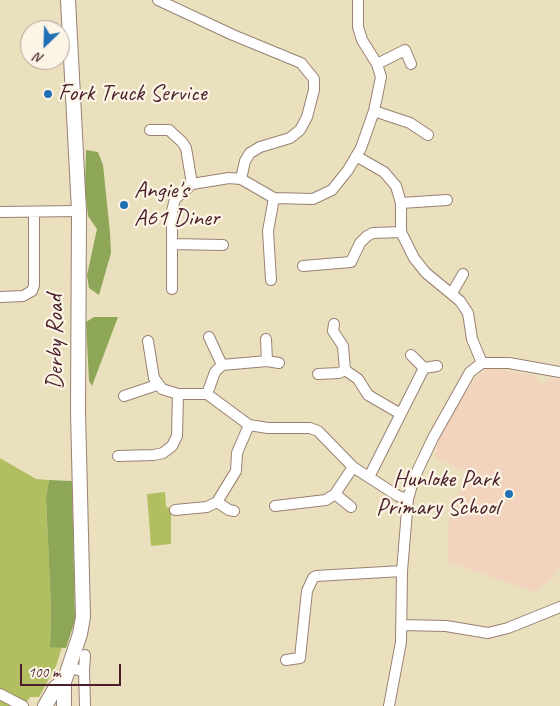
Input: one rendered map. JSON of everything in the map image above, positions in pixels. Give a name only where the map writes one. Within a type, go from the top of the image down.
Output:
[{"type":"highway","name":"Derby Road","points":[[64,706],[64,682],[83,617],[78,412],[78,211],[68,0]]},
{"type":"highway","name":"Derby Road","points":[[46,706],[56,687],[64,682]]},
{"type":"highway","points":[[46,706],[59,706]]},
{"type":"street","points":[[158,0],[233,35],[301,63],[314,79],[314,90],[307,117],[300,130],[290,138],[260,147],[250,153],[245,161],[241,179]]},
{"type":"street","points":[[172,289],[172,211],[174,199],[181,191],[192,184],[229,178],[241,179],[274,198],[301,200],[324,196],[340,181],[356,156],[374,111],[381,77],[377,64],[362,40],[358,27],[358,0]]},
{"type":"street","points":[[377,64],[405,50],[411,64]]},
{"type":"street","points":[[374,111],[410,123],[428,135]]},
{"type":"street","points":[[150,130],[169,130],[182,142],[186,148],[192,184]]},
{"type":"street","points":[[356,156],[384,172],[396,186],[402,203],[402,232],[414,258],[435,282],[452,293],[468,313],[472,339],[482,363]]},
{"type":"street","points":[[271,280],[268,231],[274,198]]},
{"type":"street","points":[[402,203],[447,200]]},
{"type":"street","points":[[0,212],[78,211]]},
{"type":"street","points":[[0,297],[22,296],[32,291],[34,285],[34,212]]},
{"type":"street","points":[[303,266],[351,262],[367,236],[373,233],[402,232]]},
{"type":"street","points":[[172,244],[223,245]]},
{"type":"street","points":[[452,293],[463,274]]},
{"type":"street","points":[[334,324],[333,331],[343,346],[345,370],[358,380],[368,395],[399,413]]},
{"type":"street","points":[[209,336],[222,365]]},
{"type":"street","points":[[266,339],[267,361]]},
{"type":"street","points":[[148,341],[157,385],[169,393],[207,394],[249,425],[268,428],[310,428],[318,431],[353,467],[398,496],[408,499]]},
{"type":"street","points":[[410,355],[424,368]]},
{"type":"street","points":[[207,394],[215,372],[222,365],[267,361],[279,363]]},
{"type":"street","points":[[388,706],[397,671],[408,499],[414,478],[456,394],[470,372],[482,363],[501,362],[560,372]]},
{"type":"street","points":[[424,368],[437,366]]},
{"type":"street","points":[[369,477],[399,413],[424,368]]},
{"type":"street","points":[[318,374],[339,373],[345,370]]},
{"type":"street","points":[[124,396],[157,385]]},
{"type":"street","points":[[118,456],[154,455],[163,453],[172,446],[177,436],[178,394]]},
{"type":"street","points":[[174,510],[206,507],[217,502],[236,471],[237,453],[249,425]]},
{"type":"street","points":[[275,506],[316,503],[326,500],[335,494],[353,467]]},
{"type":"street","points":[[335,494],[351,507]]},
{"type":"street","points":[[217,502],[234,511]]},
{"type":"street","points":[[286,660],[300,658],[307,591],[313,578],[316,576],[402,571]]},
{"type":"street","points":[[401,625],[446,626],[488,633],[508,628],[560,608]]},
{"type":"street","points":[[85,655],[85,706]]},
{"type":"street","points":[[69,668],[84,671]]},
{"type":"street","points":[[0,694],[19,705]]},
{"type":"shaded area","name":"Hunloke Park Primary School","points":[[495,369],[533,375],[541,384],[554,378],[560,379],[560,564],[553,578],[535,592],[448,562],[449,517],[467,472],[434,457],[439,438],[464,394],[479,374],[486,370]]},
{"type":"green space","points":[[86,150],[98,152],[103,165],[110,233],[111,253],[99,295],[89,288],[87,275],[97,229],[88,216],[85,188]]},
{"type":"green space","points":[[94,317],[118,317],[92,386],[89,381],[86,322]]},
{"type":"green space","points":[[0,458],[36,479],[49,480],[46,497],[51,610],[50,647],[62,647],[56,666],[39,697],[30,697],[24,706],[0,706]]},
{"type":"green space","points":[[49,480],[72,481],[75,620],[66,648],[50,647],[51,610],[46,497]]},
{"type":"green space","points":[[165,492],[166,507],[171,508],[171,544],[151,546],[147,494]]},
{"type":"place","name":"Fork Truck Service","points":[[48,94]]},
{"type":"place","name":"Angie's A61 Diner","points":[[124,205]]},
{"type":"place","name":"Hunloke Park Primary School","points":[[509,494]]}]
